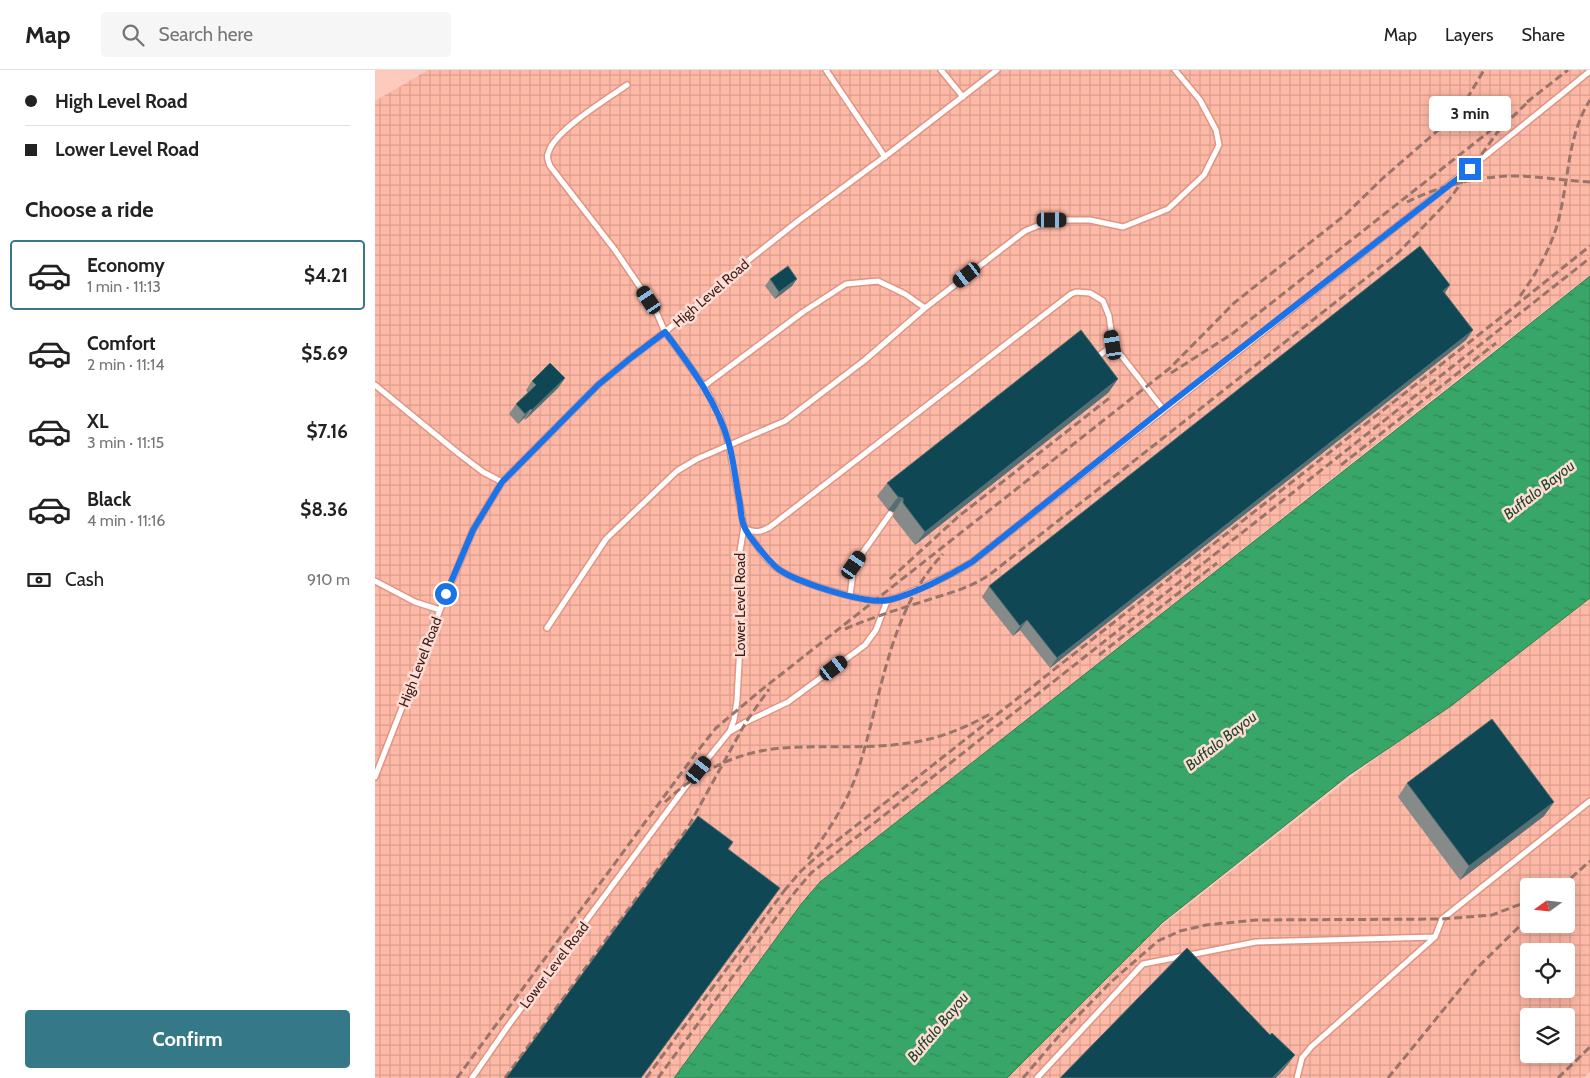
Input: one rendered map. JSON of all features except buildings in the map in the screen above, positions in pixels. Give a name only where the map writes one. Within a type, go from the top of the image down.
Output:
[{"type":"lane","points":[[826,70],[885,157]]},
{"type":"lane","points":[[941,70],[963,97]]},
{"type":"lane","name":"High Level Road","points":[[375,777],[473,530],[502,482],[598,385],[665,332],[757,253],[997,70]]},
{"type":"lane","points":[[547,628],[606,539],[677,471],[697,459],[785,421],[865,360],[925,308],[1025,231],[1052,220],[1090,220],[1123,227],[1168,209],[1203,175],[1219,145],[1216,130],[1199,100],[1175,70]]},
{"type":"lane","points":[[730,731],[788,702],[865,645],[876,630],[887,601],[954,573],[972,562],[1163,409],[1448,187],[1590,71]]},
{"type":"lane","points":[[627,85],[558,135],[549,150],[547,158],[550,166],[615,250],[652,304],[665,332],[704,386],[719,414],[729,445],[744,527],[756,532],[770,527],[1071,294],[1083,292],[1103,301],[1109,316],[1113,345],[1163,409]]},
{"type":"lane","points":[[704,386],[803,312],[846,284],[879,281],[905,294],[925,308]]},
{"type":"lane","points":[[1090,362],[1113,345]]},
{"type":"lane","points":[[375,385],[464,458],[483,472],[502,482]]},
{"type":"lane","points":[[850,596],[854,565],[890,514]]},
{"type":"lane","name":"Lower Level Road","points":[[744,527],[765,556],[777,568],[792,576],[850,596],[887,601]]},
{"type":"lane","name":"Lower Level Road","points":[[472,1078],[508,1026],[683,790],[730,731],[736,710],[740,665],[739,568],[744,527]]},
{"type":"lane","points":[[375,580],[415,602],[440,610]]},
{"type":"lane","points":[[1297,1078],[1302,1058],[1311,1047],[1435,937],[1442,919],[1590,801]]},
{"type":"lane","points":[[1037,1078],[1143,964],[1256,942],[1435,937]]},
{"type":"shaded area","points":[[428,70],[1590,70],[1590,275],[820,882],[675,1078],[375,1078],[375,101]]},
{"type":"shaded area","points":[[1590,595],[1590,1072],[1583,1078],[1007,1078],[1148,936],[1350,778]]},
{"type":"water","name":"Buffalo Bayou","points":[[1590,276],[1590,598],[1451,706],[1349,775],[1163,922],[1007,1078],[674,1078],[802,903],[820,882]]},
{"type":"railway","points":[[457,1078],[716,728],[760,691],[1170,368],[1234,303],[1345,215],[1383,178],[1443,126],[1468,97],[1484,70]]},
{"type":"railway","points":[[1527,102],[1568,70]]},
{"type":"railway","points":[[845,629],[959,590],[980,581],[993,572],[1398,253],[1449,200],[1499,130],[1532,98]]},
{"type":"railway","points":[[1520,296],[1534,276],[1555,232],[1574,139],[1583,113],[1590,100]]},
{"type":"railway","points":[[1171,373],[1232,334],[1495,127]]},
{"type":"railway","points":[[1407,202],[1448,186],[1492,177],[1521,176],[1590,182]]},
{"type":"railway","points":[[784,891],[801,871],[820,854],[1590,246]]},
{"type":"railway","points":[[658,1078],[811,873],[1590,258]]},
{"type":"railway","points":[[1341,465],[1496,343]]},
{"type":"railway","points":[[890,579],[959,516],[1112,396]]},
{"type":"railway","points":[[808,859],[836,817],[854,782],[898,629],[910,602],[925,577],[943,554]]},
{"type":"railway","points":[[1099,655],[1217,563]]},
{"type":"railway","points":[[505,1078],[687,829],[746,722],[769,689]]},
{"type":"railway","points":[[665,802],[691,781],[719,764],[751,753],[783,748],[913,743],[947,734],[990,714]]},
{"type":"railway","points":[[1571,878],[1590,861]]},
{"type":"railway","points":[[646,1078],[787,887]]},
{"type":"railway","points":[[1023,1078],[1063,1031],[1112,981],[1158,941],[1180,931],[1206,925],[1256,920],[1442,919],[1492,915],[1520,904]]},
{"type":"railway","points":[[1388,1078],[1479,966],[1520,926]]},
{"type":"railway","points":[[1558,1078],[1590,1047]]},
{"type":"route","points":[[446,594],[473,530],[502,482],[598,385],[665,332],[704,386],[719,414],[729,445],[744,527],[765,556],[777,568],[792,576],[827,590],[850,596],[887,601],[916,590],[954,573],[972,562],[1163,409],[1470,169]]}]
